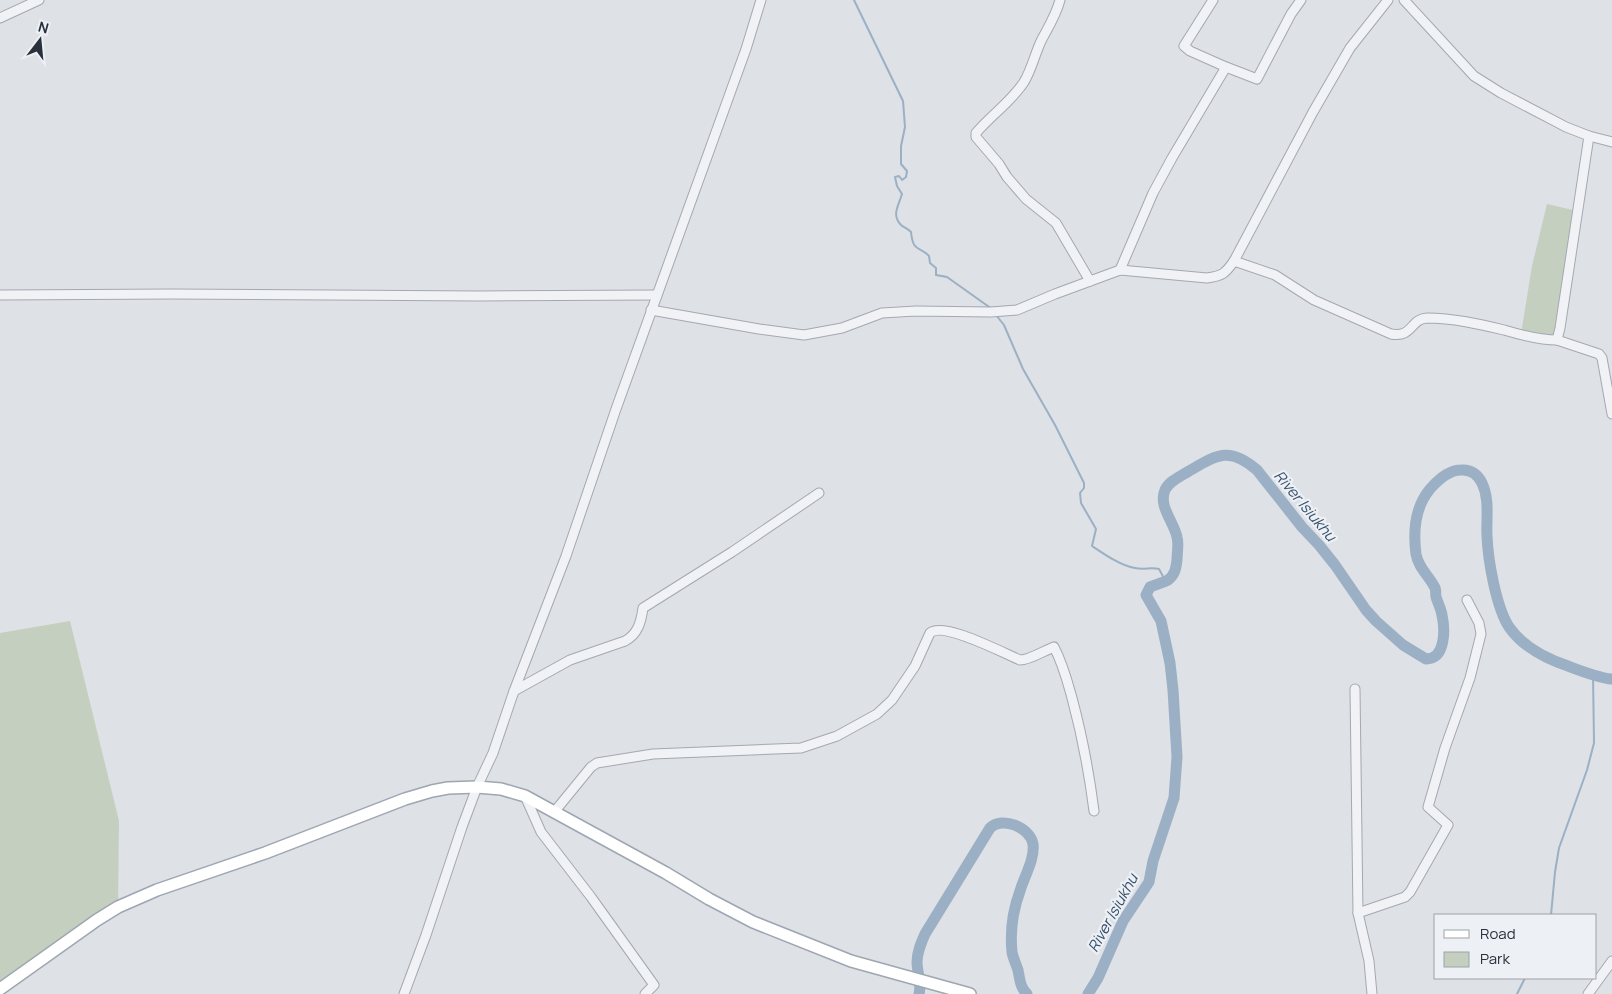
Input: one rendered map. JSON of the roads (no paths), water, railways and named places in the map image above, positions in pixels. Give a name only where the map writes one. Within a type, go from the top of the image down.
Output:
[{"type":"main road","points":[[0,989],[97,920],[118,907],[157,890],[265,853],[405,799],[448,788],[477,787],[501,789],[525,796],[666,873],[709,899],[754,922],[851,961],[970,994]]},
{"type":"street","points":[[0,18],[39,0]]},
{"type":"street","points":[[404,994],[477,787],[493,754],[514,692],[566,556],[651,310],[746,49],[761,0]]},
{"type":"street","points":[[1060,0],[1053,20],[1041,40],[1025,80],[1003,107],[981,128],[976,137],[1026,199],[1056,223],[1090,281]]},
{"type":"street","points":[[1213,0],[1184,46],[1190,51],[1257,79],[1291,14],[1301,0]]},
{"type":"street","points":[[651,310],[804,335],[842,328],[882,313],[916,311],[1006,312],[1017,310],[1120,270],[1207,278],[1221,276],[1234,261],[1317,104],[1350,48],[1388,0]]},
{"type":"street","points":[[1404,0],[1474,76],[1501,94],[1566,128],[1612,142]]},
{"type":"street","points":[[1120,270],[1153,193],[1226,67]]},
{"type":"street","points":[[1557,340],[1589,136]]},
{"type":"street","points":[[1234,261],[1275,275],[1314,300],[1391,334],[1400,336],[1425,318],[1475,323],[1522,335],[1557,340],[1599,354],[1602,358],[1612,414]]},
{"type":"street","points":[[0,295],[480,296],[657,294]]},
{"type":"street","points":[[514,692],[570,660],[625,641],[634,636],[643,608],[732,552],[819,493]]},
{"type":"street","points":[[1358,913],[1405,897],[1410,892],[1448,825],[1428,807],[1445,748],[1470,678],[1481,634],[1479,622],[1467,600]]},
{"type":"street","points":[[555,811],[591,767],[597,763],[653,754],[801,748],[837,736],[877,714],[892,700],[915,666],[930,633],[933,630],[942,629],[960,634],[1020,660],[1030,659],[1042,651],[1054,647],[1062,662],[1077,715],[1087,762],[1094,811]]},
{"type":"street","points":[[1355,689],[1358,913],[1369,961],[1372,994]]},
{"type":"street","points":[[525,796],[541,832],[591,897],[654,985],[645,994]]},
{"type":"street","points":[[1588,994],[1612,961]]},
{"type":"waterway","points":[[854,0],[903,101],[905,127],[901,146],[901,164],[907,171],[906,177],[902,180],[899,176],[895,177],[897,186],[902,194],[896,214],[898,221],[911,232],[915,246],[929,256],[930,263],[936,268],[936,275],[947,277],[992,309]]},
{"type":"waterway","points":[[996,315],[1004,325],[1023,369],[1055,425],[1084,483],[1084,488],[1080,493],[1081,503],[1096,529],[1092,546],[1124,565],[1138,569],[1159,569],[1166,582]]},
{"type":"waterway","name":"River Isiukhu","points":[[1088,994],[1098,978],[1123,921],[1149,882],[1153,861],[1174,798],[1177,757],[1170,663],[1161,621],[1146,595],[1150,587],[1166,581],[1174,574],[1176,569],[1178,540],[1165,508],[1163,496],[1172,481],[1215,457],[1231,456],[1247,462],[1257,470],[1302,527],[1319,545],[1366,610],[1403,645],[1426,659],[1433,658],[1441,649],[1444,628],[1435,589],[1417,559],[1415,528],[1418,511],[1430,489],[1444,477],[1457,470],[1474,473],[1482,483],[1487,502],[1487,529],[1491,570],[1500,608],[1509,627],[1521,641],[1544,656],[1584,672],[1612,679]]},
{"type":"waterway","points":[[1551,914],[1559,848],[1587,770],[1594,743],[1593,674]]},
{"type":"waterway","name":"River Isiukhu","points":[[919,994],[917,958],[925,934],[990,828],[1001,823],[1008,823],[1021,828],[1031,838],[1033,844],[1031,862],[1016,906],[1011,937],[1012,954],[1022,986],[1027,994]]},
{"type":"waterway","points":[[1517,994],[1524,979]]}]
